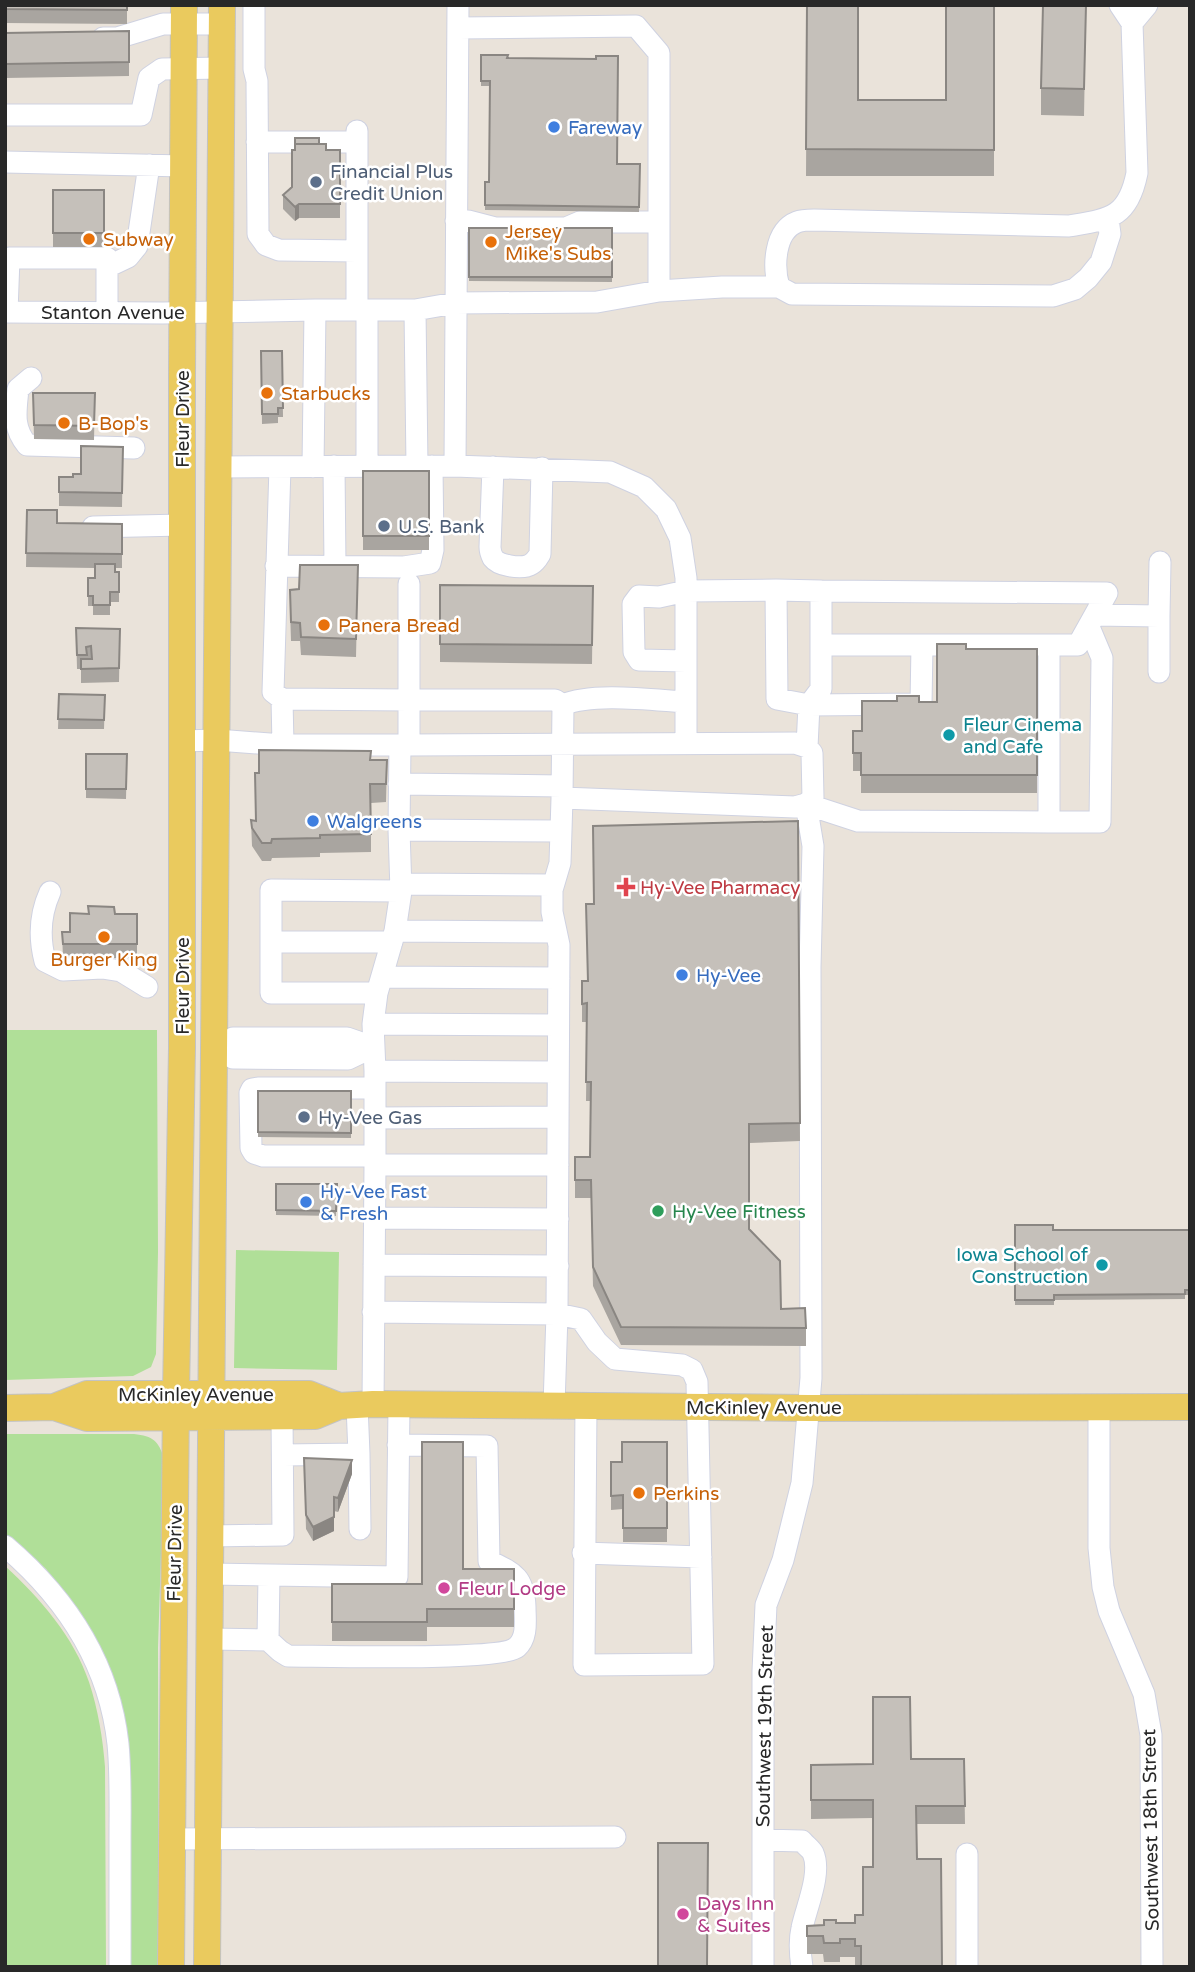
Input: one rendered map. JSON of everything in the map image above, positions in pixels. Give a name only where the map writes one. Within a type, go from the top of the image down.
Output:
[{"type":"main road","name":"Fleur Drive","points":[[171,1967],[176,1406],[183,1048],[184,14]]},
{"type":"main road","name":"Fleur Drive","points":[[207,1967],[211,1406],[220,1048],[217,740],[222,14]]},
{"type":"main road","name":"McKinley Avenue","points":[[5,1408],[54,1407],[87,1394],[176,1406],[211,1406],[309,1394],[367,1405],[1190,1407]]},
{"type":"main road","name":"McKinley Avenue","points":[[211,1406],[282,1416],[315,1416],[367,1405]]},
{"type":"street","points":[[254,5],[258,234],[265,245],[279,250],[357,250]]},
{"type":"street","points":[[455,466],[458,5]]},
{"type":"street","points":[[779,287],[776,266],[778,245],[786,229],[798,222],[814,220],[1069,226],[1108,219],[1119,212],[1133,193],[1137,173],[1126,14],[1147,5]]},
{"type":"street","points":[[89,38],[117,38],[163,24],[184,14],[222,14]]},
{"type":"street","points":[[458,28],[636,26],[659,53],[659,291]]},
{"type":"street","points":[[5,115],[141,114],[149,78],[162,69],[222,68]]},
{"type":"street","points":[[257,147],[358,142]]},
{"type":"street","points":[[318,152],[358,142]]},
{"type":"street","points":[[358,142],[357,250],[362,310],[367,467]]},
{"type":"street","points":[[257,147],[295,152]]},
{"type":"street","points":[[5,162],[184,166]]},
{"type":"street","points":[[107,267],[128,257],[137,246],[149,165]]},
{"type":"street","name":"Stanton Avenue","points":[[6,312],[415,310],[455,303],[597,302],[659,291],[723,287],[779,287],[792,294],[1053,296],[1075,289],[1101,262],[1110,234],[1108,219]]},
{"type":"street","points":[[456,221],[468,221],[495,228],[566,228],[580,222],[659,222]]},
{"type":"street","points":[[6,312],[7,258],[107,258],[107,312]]},
{"type":"street","points":[[315,310],[323,467],[335,566]]},
{"type":"street","points":[[276,566],[404,567],[430,563],[433,550],[424,467],[415,310]]},
{"type":"street","points":[[31,378],[18,389],[16,412],[18,435],[27,445],[134,448]]},
{"type":"street","points":[[219,467],[542,468],[610,472],[645,487],[666,509],[680,538],[686,578],[686,744]]},
{"type":"street","points":[[280,467],[273,692],[282,699],[555,700],[564,705]]},
{"type":"street","points":[[493,467],[490,547],[492,557],[499,563],[510,566],[527,566],[536,561],[540,554],[542,468]]},
{"type":"street","points":[[76,527],[182,525]]},
{"type":"street","points":[[1158,672],[1160,562]]},
{"type":"street","points":[[360,1529],[359,1454],[367,1405],[373,1312],[373,1024],[379,985],[394,936],[401,888],[399,784],[409,700],[409,584]]},
{"type":"street","points":[[776,590],[777,699],[809,705],[921,704],[922,645]]},
{"type":"street","points":[[686,661],[639,660],[634,652],[633,604],[639,596],[659,597],[686,591],[776,590],[1107,593],[1078,645],[821,645]]},
{"type":"street","points":[[807,747],[809,705],[821,689],[821,591]]},
{"type":"street","points":[[1092,621],[1159,616]]},
{"type":"street","points":[[806,804],[858,821],[1100,822],[1102,658],[1092,621]]},
{"type":"street","points":[[1049,645],[1049,822]]},
{"type":"street","points":[[564,705],[576,699],[600,698],[686,702]]},
{"type":"street","points":[[282,699],[283,745]]},
{"type":"street","points":[[554,1406],[558,1266],[559,945],[552,912],[552,885],[560,863],[564,705]]},
{"type":"street","points":[[182,741],[217,740],[283,745],[795,743],[807,747],[812,753],[813,797],[806,804],[795,807],[399,784]]},
{"type":"street","name":"Southwest 19th Street","points":[[763,1967],[763,1671],[766,1605],[783,1560],[802,1483],[809,1408],[810,967],[813,846],[806,804]]},
{"type":"street","points":[[399,830],[560,831]]},
{"type":"street","points":[[552,885],[271,890],[271,993],[379,985],[559,978]]},
{"type":"street","points":[[51,892],[44,906],[41,925],[41,946],[45,961],[63,970],[102,968],[121,971],[148,986]]},
{"type":"street","points":[[271,942],[556,932]]},
{"type":"street","points":[[373,1024],[558,1025]]},
{"type":"street","points":[[183,1048],[220,1048],[233,1058],[348,1059],[373,1047]]},
{"type":"street","points":[[558,1072],[375,1079],[258,1088],[252,1089],[250,1093],[251,1148],[254,1153],[263,1156],[558,1165]]},
{"type":"street","points":[[375,1118],[558,1117]]},
{"type":"street","points":[[374,1218],[558,1219]]},
{"type":"street","points":[[374,1265],[558,1266]]},
{"type":"street","points":[[373,1312],[557,1314],[581,1318],[597,1342],[615,1359],[682,1366],[692,1370],[698,1382],[699,1407],[703,1664],[584,1665],[586,1406]]},
{"type":"street","points":[[210,1574],[397,1577],[398,1445],[367,1405]]},
{"type":"street","name":"Southwest 18th Street","points":[[1099,1407],[1099,1548],[1103,1587],[1109,1611],[1144,1694],[1151,1735],[1152,1967]]},
{"type":"street","points":[[210,1536],[283,1535],[282,1416]]},
{"type":"street","points":[[209,1639],[268,1640],[288,1656],[458,1656],[505,1652],[517,1647],[525,1632],[522,1583],[512,1572],[489,1560],[487,1446],[398,1445]]},
{"type":"street","points":[[283,1455],[359,1454]]},
{"type":"street","points":[[5,1546],[51,1590],[72,1617],[102,1676],[112,1708],[120,1775],[120,1967]]},
{"type":"street","points":[[583,1553],[701,1557]]},
{"type":"street","points":[[268,1640],[270,1575]]},
{"type":"street","points":[[171,1839],[615,1837]]},
{"type":"street","points":[[763,1840],[802,1841],[813,1852],[816,1865],[802,1929],[802,1967]]},
{"type":"street","points":[[967,1854],[967,1967]]},
{"type":"green space","points":[[5,1030],[157,1030],[156,1354],[151,1367],[133,1376],[5,1380]]},
{"type":"green space","points":[[236,1250],[339,1252],[337,1370],[234,1368]]},
{"type":"green space","points":[[5,1434],[141,1435],[154,1440],[164,1459],[158,1648],[159,1967],[128,1967],[128,1840],[88,1625],[46,1569],[5,1533]]},
{"type":"green space","points":[[5,1566],[31,1591],[65,1634],[83,1665],[95,1703],[105,1767],[106,1967],[5,1967]]},
{"type":"building","points":[[5,5],[127,5],[127,10],[5,9]]},
{"type":"building","points":[[807,5],[858,5],[858,100],[946,100],[946,5],[994,5],[994,150],[806,149]]},
{"type":"building","points":[[1043,5],[1086,5],[1084,89],[1041,88]]},
{"type":"building","points":[[129,31],[129,62],[5,64],[5,33]]},
{"type":"building","name":"Fareway","points":[[481,55],[596,59],[596,56],[618,56],[617,164],[640,164],[639,207],[485,205],[485,182],[489,182],[490,81],[481,81]]},
{"type":"building","points":[[295,138],[319,138],[319,144],[295,144]]},
{"type":"building","name":"Financial Plus Credit Union","points":[[295,144],[326,144],[326,150],[340,150],[340,204],[299,204],[295,207],[283,195],[292,187],[292,150],[295,150]]},
{"type":"building","points":[[53,190],[104,190],[104,233],[53,233]]},
{"type":"building","points":[[469,228],[612,228],[612,277],[469,277]]},
{"type":"building","points":[[261,351],[282,351],[283,408],[278,408],[278,414],[262,414]]},
{"type":"building","points":[[33,393],[95,393],[94,426],[34,425]]},
{"type":"building","points":[[81,446],[123,447],[122,493],[59,492],[59,477],[81,474]]},
{"type":"building","points":[[363,471],[429,471],[429,536],[363,536]]},
{"type":"building","points":[[27,510],[57,510],[57,523],[122,524],[122,554],[26,553]]},
{"type":"building","points":[[1190,548],[1190,642],[1189,642]]},
{"type":"building","points":[[95,564],[115,564],[115,572],[119,572],[119,592],[110,592],[110,605],[93,605],[93,596],[88,596],[88,578],[95,578]]},
{"type":"building","name":"Panera Bread","points":[[300,565],[358,565],[356,639],[301,637],[300,623],[291,622],[290,590],[299,589]]},
{"type":"building","points":[[440,585],[593,586],[592,645],[440,644]]},
{"type":"building","points":[[76,628],[120,629],[119,668],[81,669],[81,659],[92,659],[91,646],[86,647],[87,655],[77,655]]},
{"type":"building","name":"Fleur Cinema and Cafe","points":[[937,644],[966,644],[966,649],[1037,649],[1037,775],[861,775],[861,753],[853,753],[853,731],[862,731],[862,701],[897,701],[897,696],[919,696],[919,702],[937,702]]},
{"type":"building","points":[[59,694],[105,695],[104,720],[58,719]]},
{"type":"building","name":"Walgreens","points":[[259,750],[371,751],[370,760],[387,760],[386,784],[370,784],[371,834],[320,835],[320,838],[272,839],[271,843],[262,843],[252,828],[251,820],[256,821],[255,773],[259,773]]},
{"type":"building","points":[[86,754],[127,754],[126,789],[86,789]]},
{"type":"building","points":[[798,821],[800,1123],[749,1124],[749,1229],[780,1261],[781,1309],[805,1308],[806,1328],[621,1327],[593,1267],[591,1180],[575,1180],[575,1157],[590,1157],[591,1082],[586,1082],[587,1003],[582,1004],[582,981],[588,981],[586,904],[594,904],[593,826]]},
{"type":"building","points":[[88,906],[114,907],[115,914],[137,914],[137,944],[63,944],[62,932],[70,932],[70,913],[89,914]]},
{"type":"building","name":"Hy-Vee Gas","points":[[258,1091],[351,1091],[351,1133],[258,1132]]},
{"type":"building","name":"Hy-Vee Fast & Fresh","points":[[276,1184],[337,1184],[336,1211],[276,1210]]},
{"type":"building","name":"Iowa School of Construction","points":[[1015,1225],[1053,1225],[1053,1230],[1190,1230],[1190,1290],[1185,1290],[1185,1294],[1054,1295],[1054,1300],[1015,1300]]},
{"type":"building","points":[[422,1442],[463,1442],[463,1569],[514,1569],[514,1609],[427,1609],[427,1622],[332,1622],[332,1584],[422,1584]]},
{"type":"building","name":"Perkins","points":[[622,1442],[667,1442],[667,1528],[623,1528],[623,1495],[611,1496],[611,1462],[622,1462]]},
{"type":"building","points":[[304,1458],[352,1460],[338,1498],[334,1497],[334,1517],[313,1527],[306,1515]]},
{"type":"building","points":[[873,1697],[910,1697],[911,1759],[964,1759],[965,1806],[916,1806],[917,1859],[941,1859],[942,1967],[861,1967],[861,1946],[855,1946],[855,1939],[824,1943],[823,1936],[807,1936],[807,1926],[824,1925],[824,1920],[855,1923],[855,1915],[863,1915],[863,1867],[873,1867],[873,1800],[811,1800],[811,1765],[873,1764]]},
{"type":"building","name":"Days Inn & Suites","points":[[658,1843],[708,1843],[707,1967],[658,1967]]},
{"type":"place","name":"Fareway","points":[[554,127]]},
{"type":"place","name":"Financial Plus Credit Union","points":[[316,182]]},
{"type":"place","name":"Subway","points":[[89,239]]},
{"type":"place","name":"Jersey Mike's Subs","points":[[491,242]]},
{"type":"place","name":"Starbucks","points":[[267,393]]},
{"type":"place","name":"B-Bop's","points":[[64,423]]},
{"type":"place","name":"U.S. Bank","points":[[384,526]]},
{"type":"place","name":"Panera Bread","points":[[324,625]]},
{"type":"place","name":"Fleur Cinema and Cafe","points":[[949,735]]},
{"type":"place","name":"Walgreens","points":[[313,821]]},
{"type":"place","name":"Hy-Vee Pharmacy","points":[[626,887]]},
{"type":"place","name":"Burger King","points":[[104,937]]},
{"type":"place","name":"Hy-Vee","points":[[682,975]]},
{"type":"place","name":"Hy-Vee Gas","points":[[304,1117]]},
{"type":"place","name":"Hy-Vee Fast & Fresh","points":[[306,1202]]},
{"type":"place","name":"Hy-Vee Fitness","points":[[658,1211]]},
{"type":"place","name":"Iowa School of Construction","points":[[1102,1265]]},
{"type":"place","name":"Perkins","points":[[639,1493]]},
{"type":"place","name":"Fleur Lodge","points":[[444,1588]]},
{"type":"place","name":"Days Inn & Suites","points":[[683,1914]]}]
